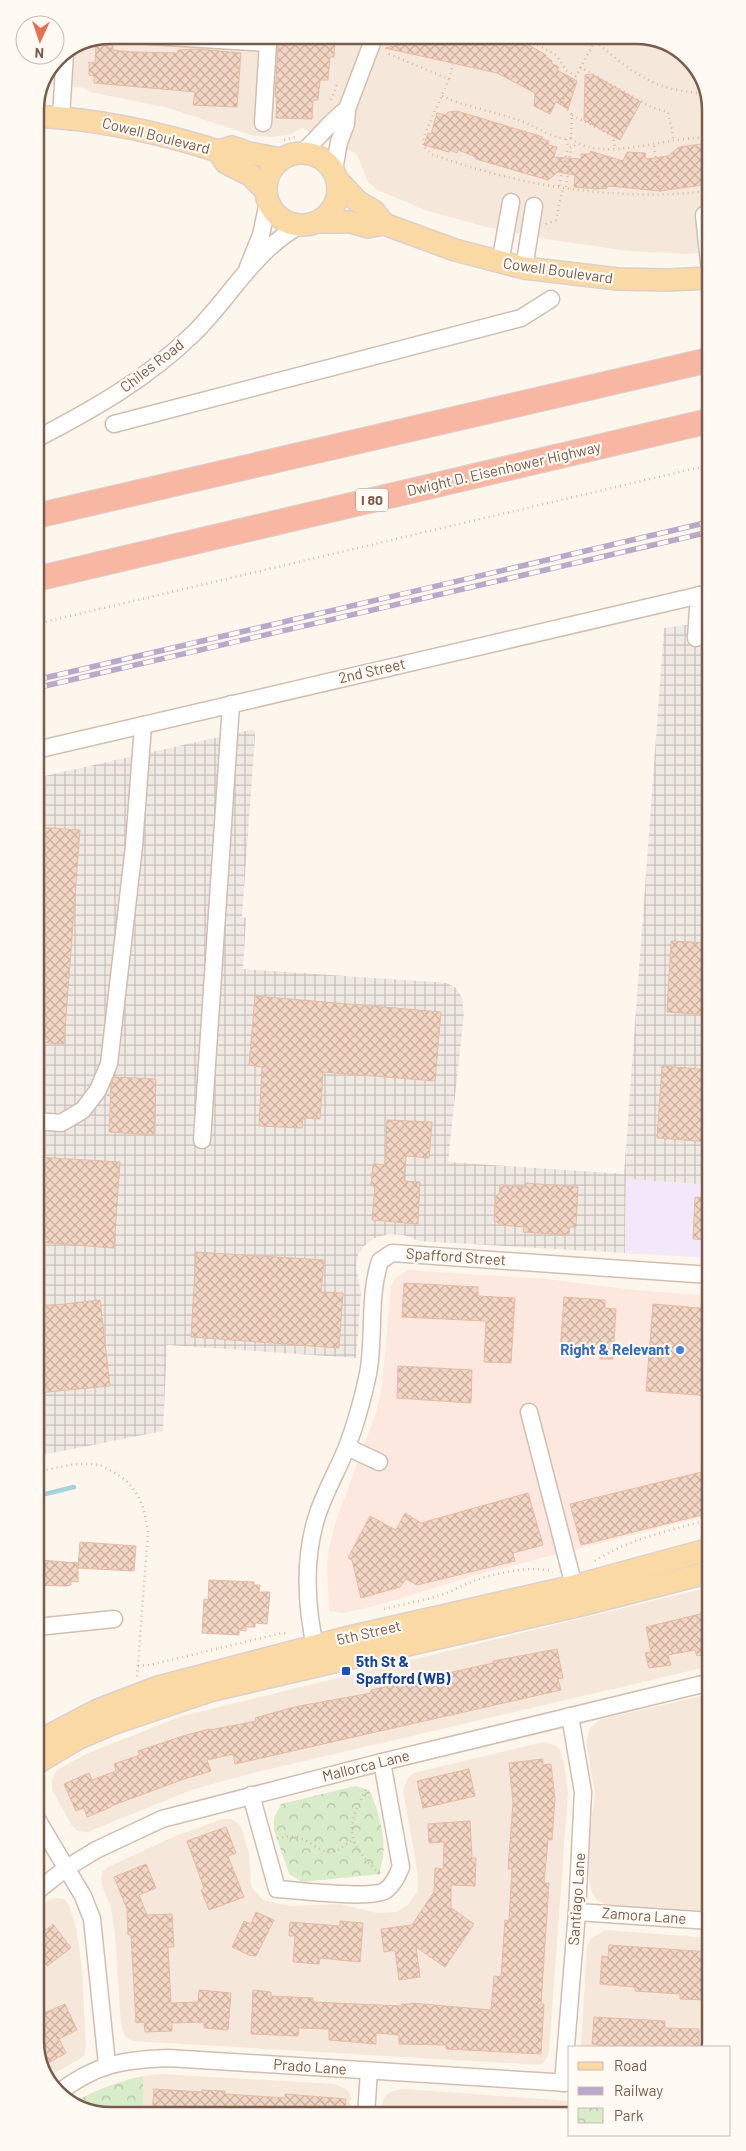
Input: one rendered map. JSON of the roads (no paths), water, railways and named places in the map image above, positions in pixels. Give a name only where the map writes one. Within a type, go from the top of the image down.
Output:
[{"type":"highway","points":[[44,514],[702,362]]},
{"type":"highway","name":"Dwight D. Eisenhower Highway","points":[[44,576],[702,423]]},
{"type":"main road","name":"Cowell Boulevard","points":[[44,116],[118,124],[218,151],[232,147],[249,153],[280,150]]},
{"type":"main road","points":[[300,144],[315,155],[326,160],[336,175],[339,193],[336,204],[329,214],[310,224],[283,220],[274,212],[267,196],[267,178],[280,150],[292,154],[300,144]]},
{"type":"main road","name":"Cowell Boulevard","points":[[218,151],[226,163],[250,175],[267,196]]},
{"type":"main road","name":"Cowell Boulevard","points":[[336,175],[347,192],[356,201],[374,211],[384,224]]},
{"type":"main road","name":"Cowell Boulevard","points":[[310,224],[350,222],[368,227],[384,224],[455,250],[524,268],[618,279],[702,278]]},
{"type":"main road","name":"5th Street","points":[[44,1759],[79,1738],[148,1710],[317,1655],[572,1579],[702,1551]]},
{"type":"main road","name":"5th Street","points":[[44,1738],[98,1710],[158,1686],[581,1605],[702,1574]]},
{"type":"street","points":[[263,123],[268,44]]},
{"type":"street","points":[[336,175],[339,142],[346,124],[347,109],[372,44]]},
{"type":"street","points":[[61,117],[64,65]]},
{"type":"street","points":[[300,144],[327,130],[334,119],[347,109]]},
{"type":"street","points":[[248,267],[261,235],[267,196]]},
{"type":"street","points":[[500,263],[511,202]]},
{"type":"street","points":[[524,268],[534,206]]},
{"type":"street","points":[[248,267],[284,235],[310,224]]},
{"type":"street","name":"Chiles Road","points":[[44,435],[92,410],[151,370],[193,334],[224,299],[248,267]]},
{"type":"street","points":[[114,424],[520,318],[550,299]]},
{"type":"street","name":"2nd Street","points":[[44,748],[702,594]]},
{"type":"street","points":[[696,638],[702,605]]},
{"type":"street","points":[[202,1140],[231,704]]},
{"type":"street","points":[[44,1122],[61,1123],[83,1110],[98,1090],[109,1064],[133,856],[143,725]]},
{"type":"street","name":"Spafford Street","points":[[317,1655],[306,1592],[308,1562],[318,1514],[347,1446],[361,1406],[373,1338],[375,1276],[380,1261],[392,1253],[702,1274]]},
{"type":"street","points":[[529,1412],[572,1579]]},
{"type":"street","points":[[347,1446],[379,1462]]},
{"type":"street","points":[[44,1626],[114,1620]]},
{"type":"street","name":"Mallorca Lane","points":[[44,1886],[65,1869],[96,1850],[162,1819],[382,1762],[702,1684]]},
{"type":"street","name":"Santiago Lane","points":[[568,2046],[583,1792],[570,1716]]},
{"type":"street","points":[[251,1795],[277,1889],[366,1895],[385,1891],[395,1881],[401,1867],[382,1762]]},
{"type":"street","points":[[44,1832],[83,1896],[92,1919],[107,2064]]},
{"type":"street","name":"Zamora Lane","points":[[577,1912],[702,1920]]},
{"type":"street","name":"Santiago Lane","points":[[566,2083],[568,2052]]},
{"type":"street","name":"Prado Lane","points":[[64,2089],[107,2064],[134,2059],[168,2058],[566,2083]]},
{"type":"street","points":[[367,2107],[369,2071]]},
{"type":"waterway","points":[[44,1494],[74,1487]]},
{"type":"railway","points":[[44,678],[702,524]]},
{"type":"railway","points":[[44,686],[702,534]]},
{"type":"place","name":"Right & Relevant","points":[[680,1350]]},
{"type":"place","name":"5th St & Spafford (WB)","points":[[346,1671]]}]
